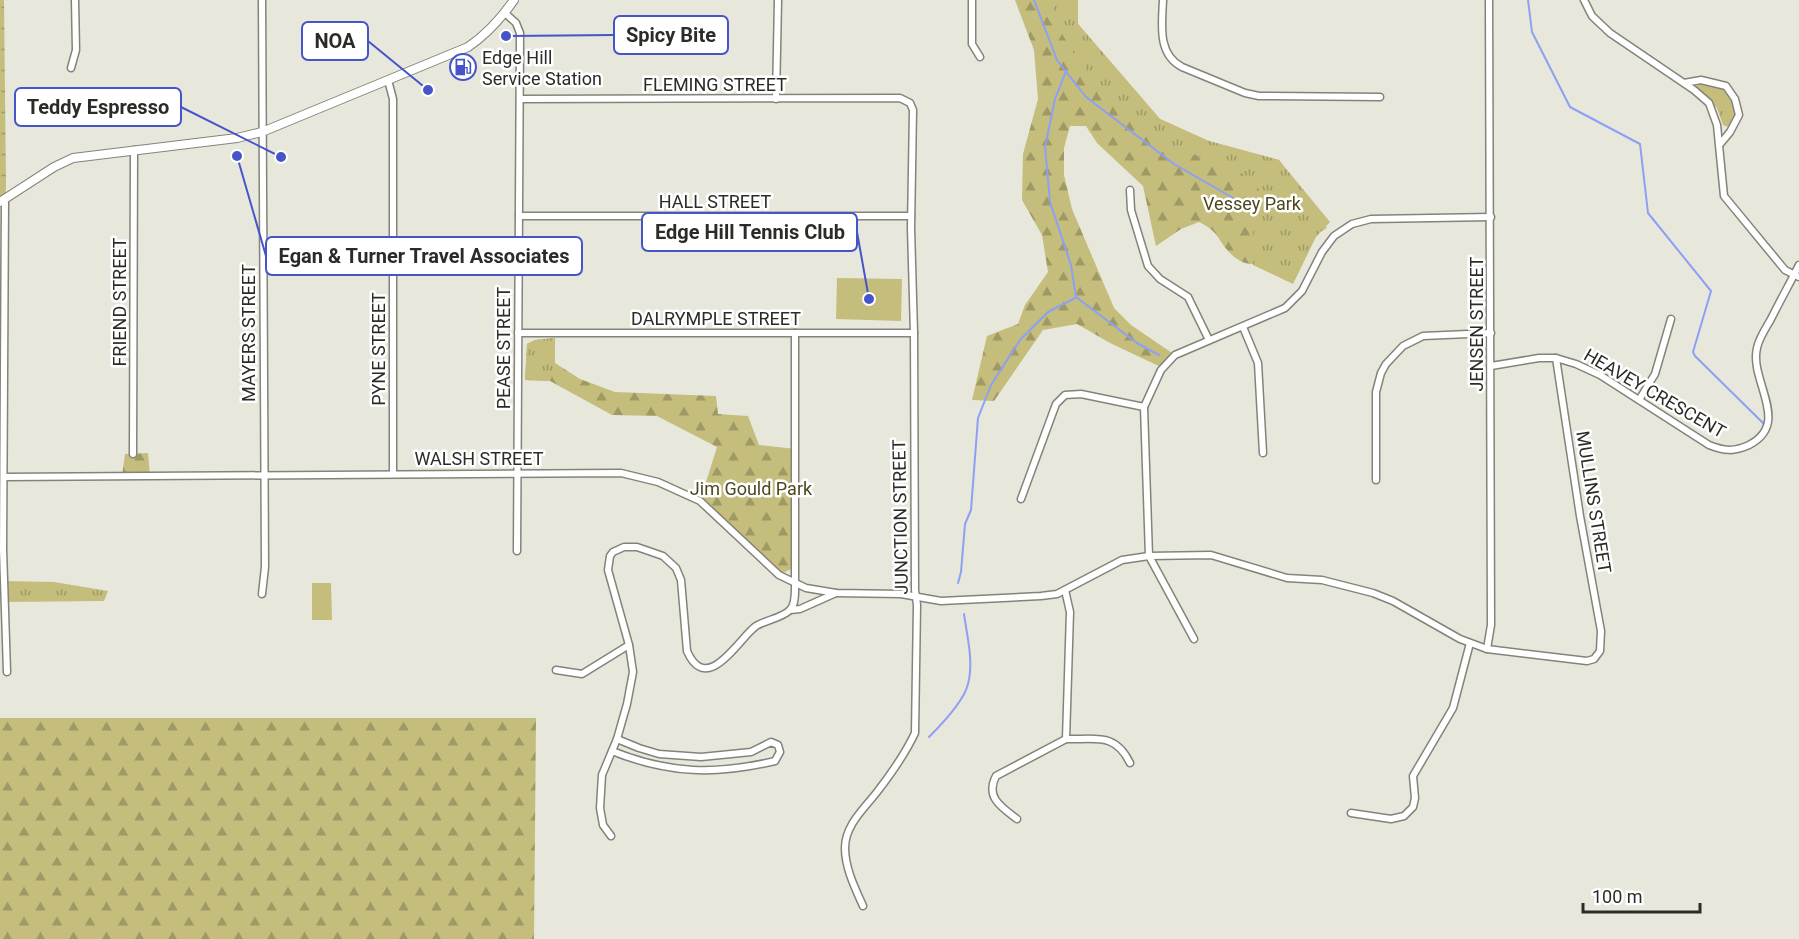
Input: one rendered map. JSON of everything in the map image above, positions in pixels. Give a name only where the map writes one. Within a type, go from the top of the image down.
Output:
[{"type":"street","points":[[71,68],[76,50],[75,0]]},
{"type":"street","name":"MAYERS STREET","points":[[262,0],[265,567],[262,594]]},
{"type":"street","points":[[505,13],[508,0]]},
{"type":"street","points":[[7,672],[2,549],[2,201],[64,161],[88,155],[237,138],[262,132],[468,47],[505,13],[514,0]]},
{"type":"street","points":[[776,99],[778,0]]},
{"type":"street","points":[[972,0],[972,44],[980,57]]},
{"type":"street","points":[[1163,0],[1164,47],[1174,62],[1182,67],[1245,93],[1259,96],[1380,97]]},
{"type":"street","name":"JENSEN STREET","points":[[1487,649],[1491,625],[1489,0]]},
{"type":"street","points":[[1584,0],[1592,16],[1610,33],[1684,83],[1709,103],[1714,112],[1720,144],[1724,196],[1785,270],[1796,277]]},
{"type":"street","name":"PEASE STREET","points":[[505,13],[516,23],[520,33],[517,551]]},
{"type":"street","name":"PYNE STREET","points":[[388,80],[393,99],[393,474]]},
{"type":"street","points":[[1684,83],[1701,80],[1726,86],[1736,99],[1739,115],[1720,144]]},
{"type":"street","name":"FLEMING STREET","points":[[520,99],[900,98],[910,103]]},
{"type":"street","name":"JUNCTION STREET","points":[[863,906],[846,860],[845,847],[853,822],[890,774],[915,733],[914,333],[911,216],[914,116],[910,103]]},
{"type":"street","name":"FRIEND STREET","points":[[133,454],[134,150]]},
{"type":"street","points":[[1130,190],[1131,210],[1148,266],[1160,279],[1188,297],[1194,305],[1209,340]]},
{"type":"street","name":"HALL STREET","points":[[519,216],[911,216]]},
{"type":"street","points":[[1194,639],[1156,573],[1149,556],[1144,407],[1161,370],[1175,355],[1285,308],[1302,291],[1328,243],[1342,229],[1352,224],[1371,219],[1491,217]]},
{"type":"street","name":"HEAVEY CRESCENT","points":[[1491,366],[1524,360],[1556,358],[1576,364],[1599,375],[1718,448],[1728,451],[1735,450],[1755,442],[1762,435],[1769,420],[1756,364],[1757,346],[1796,277],[1799,265]]},
{"type":"street","points":[[1638,400],[1654,374],[1671,319]]},
{"type":"street","points":[[1243,327],[1258,363],[1263,453]]},
{"type":"street","name":"DALRYMPLE STREET","points":[[518,333],[914,333]]},
{"type":"street","points":[[790,610],[795,583],[795,333]]},
{"type":"street","points":[[1376,480],[1376,392],[1386,364],[1403,346],[1423,336],[1491,333]]},
{"type":"street","name":"MULLINS STREET","points":[[1556,358],[1580,516],[1601,631],[1600,651]]},
{"type":"street","points":[[1021,499],[1056,404],[1065,395],[1081,394],[1144,407]]},
{"type":"street","name":"WALSH STREET","points":[[2,480],[264,475],[621,473],[658,482],[700,501],[779,574],[795,583],[816,590],[888,592],[941,601],[1041,596],[1057,594],[1122,560],[1149,556],[1211,555],[1287,578],[1322,580],[1372,593],[1470,643],[1487,649],[1587,661],[1594,658],[1600,651]]},
{"type":"street","points":[[611,836],[603,825],[600,808],[602,776],[617,739],[633,680],[633,664],[629,645],[608,570],[610,556],[613,552],[624,547],[637,547],[656,552],[669,559],[676,568],[681,580],[687,651],[700,666],[711,667],[724,660],[755,627],[836,592]]},
{"type":"street","points":[[1065,590],[1070,612],[1066,739]]},
{"type":"street","points":[[1351,813],[1391,819],[1404,816],[1413,807],[1415,798],[1413,776],[1453,708],[1470,643]]},
{"type":"street","points":[[556,670],[582,674],[629,645]]},
{"type":"street","points":[[612,751],[648,764],[679,770],[701,771],[726,770],[775,761],[780,752],[777,744],[771,742],[746,753],[701,758],[680,757],[639,748],[617,739]]},
{"type":"street","points":[[1017,819],[994,800],[992,788],[996,776],[1066,739],[1112,741],[1121,748],[1130,763]]},
{"type":"green space","points":[[0,0],[4,0],[6,188],[5,199],[0,201]]},
{"type":"green space","name":"Vessey Park","points":[[1015,0],[1078,0],[1078,24],[1160,119],[1208,141],[1279,160],[1327,228],[1278,255],[1252,264],[1235,258],[1215,233],[1199,222],[1181,229],[1156,246],[1143,186],[1097,143],[1086,126],[1070,126],[1064,148],[1064,175],[1072,209],[1114,308],[1131,325],[1175,355],[1163,368],[1110,343],[1077,324],[1043,330],[994,401],[972,400],[987,336],[1018,324],[1025,305],[1048,272],[1042,235],[1022,200],[1023,154],[1038,99],[1034,50]]},
{"type":"green space","name":"Vessey Park","points":[[1053,0],[1078,0],[1078,24],[1160,119],[1209,141],[1279,160],[1330,222],[1316,237],[1293,284],[1253,265],[1253,234],[1259,189],[1238,170],[1189,153],[1133,125],[1075,56],[1054,20]]},
{"type":"green space","points":[[1700,84],[1718,87],[1731,95],[1736,108],[1732,126],[1723,125],[1717,108],[1695,87]]},
{"type":"green space","points":[[837,278],[902,279],[901,321],[836,319]]},
{"type":"green space","name":"Jim Gould Park","points":[[555,338],[555,363],[580,379],[615,392],[716,396],[718,414],[748,416],[759,445],[796,449],[795,567],[779,575],[700,501],[717,447],[657,416],[612,415],[550,381],[525,380],[527,344],[535,340]]},
{"type":"green space","points":[[555,338],[555,363],[550,381],[525,380],[527,344],[535,340]]},
{"type":"green space","points":[[148,453],[150,476],[122,476],[125,454]]},
{"type":"green space","points":[[5,581],[54,582],[108,591],[104,601],[5,602]]},
{"type":"green space","points":[[312,583],[331,583],[332,620],[312,620]]},
{"type":"green space","points":[[0,718],[536,718],[534,939],[0,939]]},
{"type":"waterway","points":[[1034,0],[1057,60],[1086,97],[1174,164],[1252,209]]},
{"type":"waterway","points":[[1528,0],[1532,32],[1570,107],[1640,144],[1648,213],[1711,291],[1693,352],[1765,425]]},
{"type":"waterway","points":[[1066,71],[1055,99],[1045,147],[1050,202],[1071,265],[1076,297],[1137,343],[1159,355]]},
{"type":"waterway","points":[[958,583],[965,524],[971,510],[978,418],[991,385],[1020,340],[1048,312],[1075,298]]},
{"type":"waterway","points":[[929,737],[957,705],[968,684],[970,658],[964,614]]},
{"type":"place","name":"Spicy Bite","points":[[506,36]]},
{"type":"place","name":"Edge Hill Service Station","points":[[463,67]]},
{"type":"place","name":"NOA","points":[[428,90]]},
{"type":"place","name":"Egan & Turner Travel Associates","points":[[237,156]]},
{"type":"place","name":"Teddy Espresso","points":[[281,157]]},
{"type":"place","name":"Edge Hill Tennis Club","points":[[869,299]]}]
